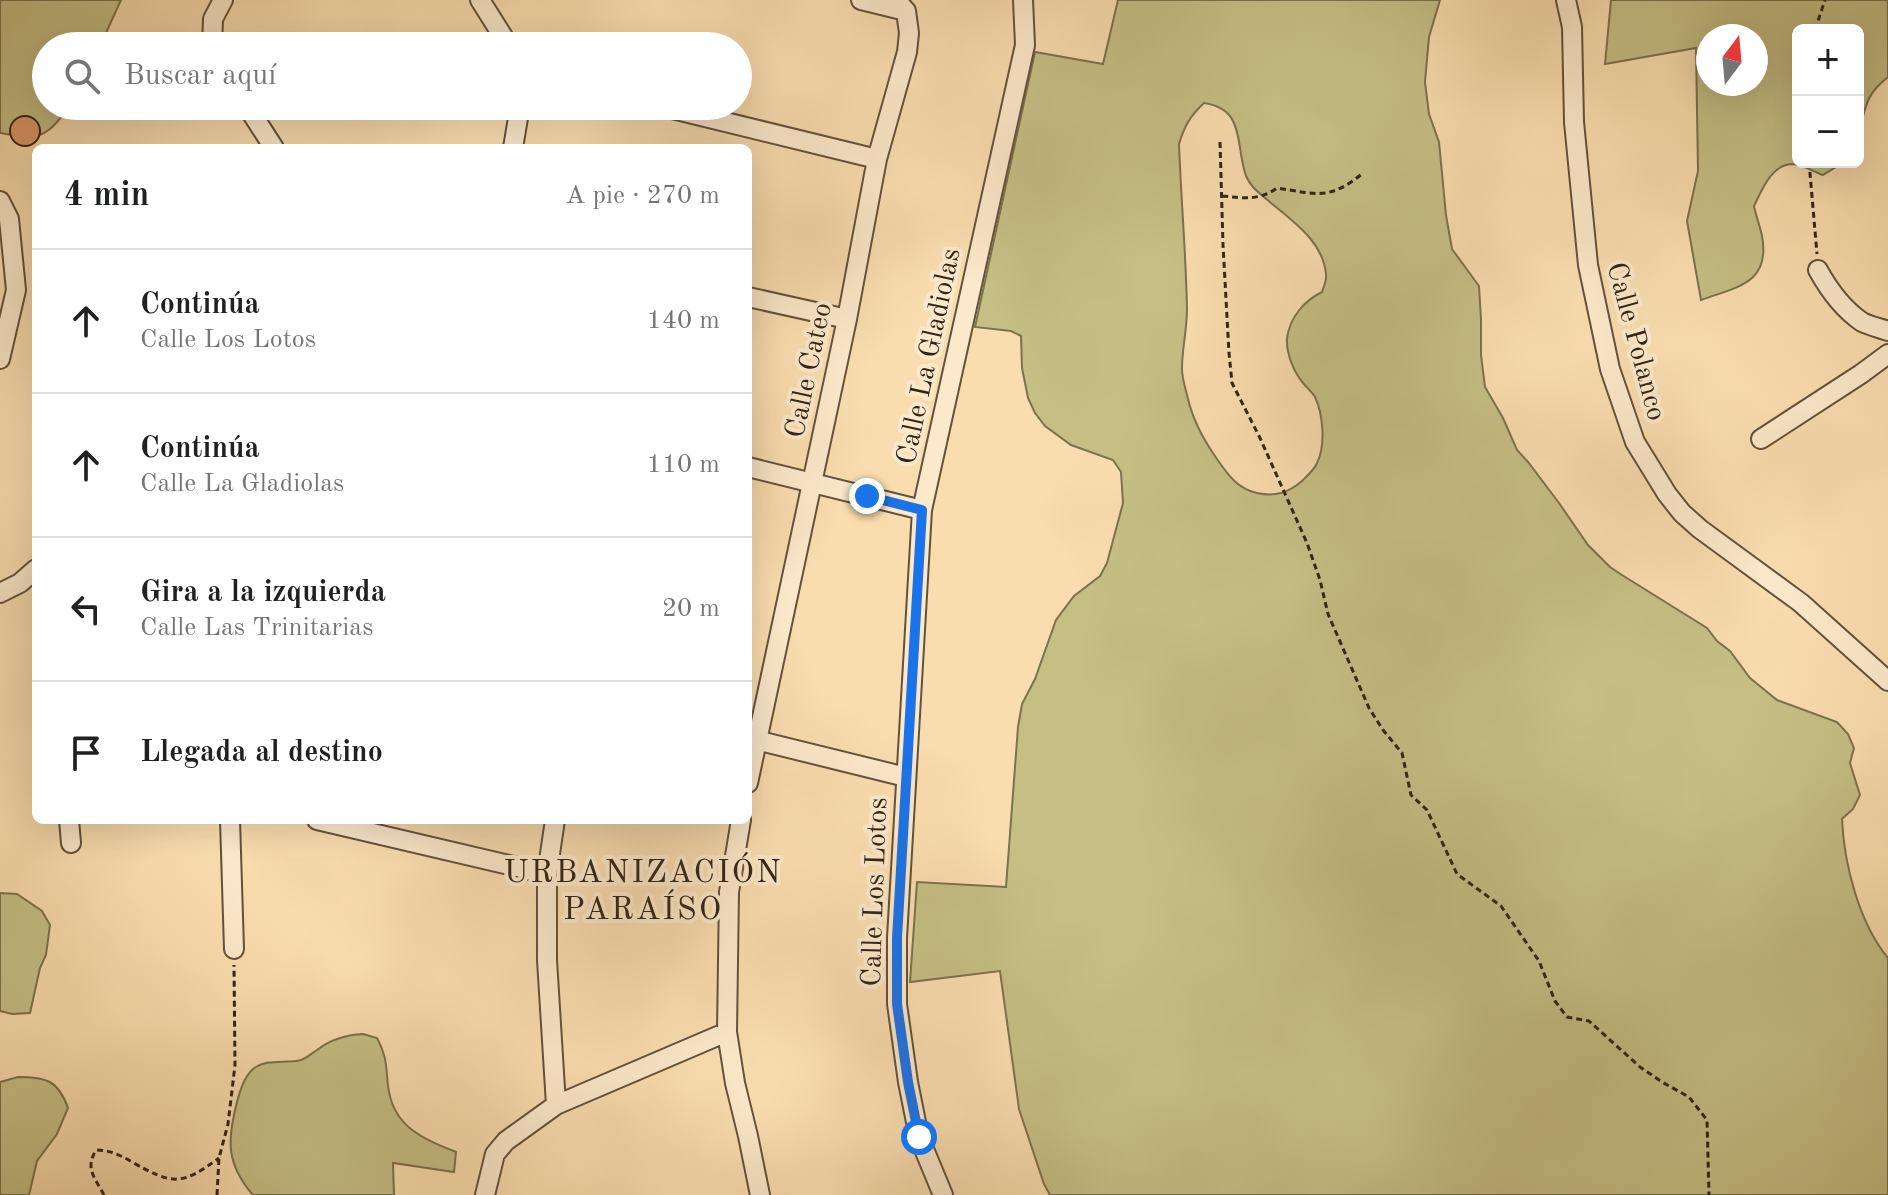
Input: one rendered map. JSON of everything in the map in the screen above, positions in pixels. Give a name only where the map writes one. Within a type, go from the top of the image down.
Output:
[{"type":"street","points":[[213,32],[213,19],[223,0]]},
{"type":"street","points":[[480,0],[500,32]]},
{"type":"street","name":"Calle Cateo","points":[[752,739],[813,482],[877,159],[907,52],[909,33],[901,5],[861,0]]},
{"type":"street","name":"Calle La Gladiolas","points":[[906,777],[922,510],[1025,45],[1023,0]]},
{"type":"street","name":"Calle Polanco","points":[[1566,0],[1572,27],[1574,122],[1588,265],[1610,369],[1635,442],[1682,513],[1801,603],[1888,681]]},
{"type":"street","points":[[256,120],[271,144]]},
{"type":"street","points":[[514,144],[518,120]]},
{"type":"street","points":[[717,120],[877,159]]},
{"type":"street","points":[[0,201],[9,219],[16,290],[0,359]]},
{"type":"street","points":[[1818,270],[1840,303],[1864,323],[1888,331]]},
{"type":"street","points":[[752,298],[847,319]]},
{"type":"street","points":[[1761,439],[1888,354]]},
{"type":"street","points":[[752,468],[922,510]]},
{"type":"street","points":[[0,593],[32,579]]},
{"type":"street","points":[[752,739],[906,777]]},
{"type":"street","name":"Calle Los Lotos","points":[[906,777],[897,938],[897,1004],[919,1137],[943,1195]]},
{"type":"street","points":[[69,824],[71,843]]},
{"type":"street","points":[[230,824],[234,949]]},
{"type":"street","points":[[334,824],[547,874]]},
{"type":"street","points":[[554,824],[547,874],[547,960],[556,1105]]},
{"type":"street","points":[[740,824],[729,892],[727,1032],[760,1195]]},
{"type":"street","points":[[485,1195],[495,1154],[506,1141],[556,1105],[727,1032]]},
{"type":"path","points":[[1817,24],[1825,0]]},
{"type":"path","points":[[1220,142],[1232,383],[1307,543],[1328,614],[1369,708],[1402,753],[1411,795],[1427,810],[1457,874],[1501,906],[1539,961],[1555,1001],[1567,1017],[1589,1021],[1640,1067],[1689,1097],[1707,1120],[1709,1195]]},
{"type":"path","points":[[1810,168],[1818,270]]},
{"type":"path","points":[[1222,196],[1252,199],[1277,188],[1312,195],[1333,193],[1363,173]]},
{"type":"path","points":[[217,1195],[219,1158],[228,1124],[235,1065],[234,949]]},
{"type":"path","points":[[104,1195],[91,1171],[90,1161],[96,1150],[107,1150],[122,1156],[166,1179],[184,1179],[219,1158]]},
{"type":"shaded area","points":[[0,0],[121,0],[106,32],[32,32],[32,120],[59,120],[52,128],[34,137],[0,133]]},
{"type":"shaded area","points":[[1118,0],[1440,0],[1429,37],[1425,82],[1429,114],[1439,142],[1446,215],[1452,249],[1479,286],[1485,387],[1517,450],[1588,545],[1610,567],[1707,628],[1730,651],[1750,678],[1777,700],[1837,722],[1848,734],[1854,748],[1850,763],[1860,795],[1853,809],[1842,819],[1846,855],[1861,911],[1888,958],[1888,1195],[1050,1195],[1019,1109],[1000,971],[910,982],[917,882],[1006,887],[1022,704],[1035,679],[1056,620],[1074,596],[1100,576],[1107,563],[1123,503],[1121,472],[1113,460],[1071,445],[1045,426],[1035,413],[1028,398],[1022,368],[1021,336],[1011,331],[975,327],[1035,52],[1103,64]],"holes":[[[1204,103],[1227,113],[1237,130],[1248,180],[1313,242],[1326,274],[1322,292],[1299,310],[1287,338],[1294,368],[1318,404],[1322,421],[1320,456],[1302,481],[1275,494],[1257,493],[1244,488],[1225,470],[1196,423],[1183,377],[1187,309],[1179,144],[1188,122]]]},
{"type":"shaded area","points":[[1611,0],[1888,0],[1888,77],[1870,97],[1864,114],[1864,24],[1792,24],[1792,164],[1773,174],[1754,206],[1762,236],[1761,264],[1756,274],[1738,287],[1701,300],[1687,221],[1698,171],[1697,96],[1768,96],[1768,24],[1696,24],[1696,48],[1605,64]]},
{"type":"shaded area","points":[[1806,168],[1834,168],[1823,175]]},
{"type":"shaded area","points":[[0,893],[17,894],[42,911],[50,925],[46,955],[30,1013],[0,1011]]},
{"type":"shaded area","points":[[363,1034],[377,1038],[380,1044],[396,1112],[421,1136],[456,1152],[454,1172],[393,1163],[394,1195],[253,1195],[238,1173],[231,1151],[231,1128],[247,1076],[258,1066],[301,1060],[333,1040]]},
{"type":"shaded area","points":[[18,1077],[50,1082],[60,1091],[68,1108],[57,1134],[37,1161],[29,1195],[0,1195],[0,1082]]},
{"type":"building","points":[[19,117],[31,117],[39,125],[39,137],[31,145],[19,145],[11,137],[11,125]]},
{"type":"district","name":"URBANIZACIÓN PARAÍSO","points":[[643,890]]},
{"type":"route","points":[[867,496],[922,510],[897,938],[897,1004],[919,1137]]}]
